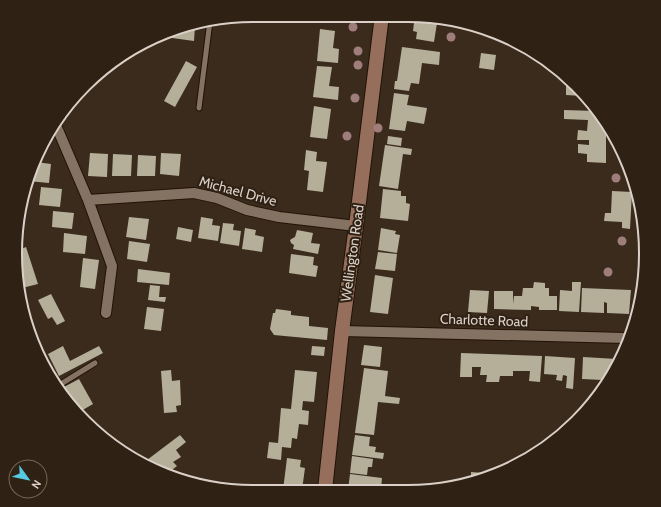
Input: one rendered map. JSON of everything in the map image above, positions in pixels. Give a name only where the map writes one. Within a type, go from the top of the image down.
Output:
[{"type":"street","name":"Wellington Road","points":[[326,485],[342,331],[381,22]]},
{"type":"street","points":[[58,130],[88,200],[112,266],[106,313]]},
{"type":"street","name":"Michael Drive","points":[[88,200],[194,193],[217,198],[247,210],[279,216],[356,226]]},
{"type":"street","name":"Charlotte Road","points":[[342,331],[623,338]]},
{"type":"lane","points":[[199,108],[209,26]]},
{"type":"lane","points":[[62,383],[95,363]]},
{"type":"building","points":[[414,22],[437,24],[434,42],[416,39],[417,32],[413,31]]},
{"type":"building","points":[[320,29],[335,31],[333,48],[339,49],[338,63],[317,61]]},
{"type":"building","points":[[195,30],[194,41],[172,38],[179,34]]},
{"type":"building","points":[[402,47],[440,52],[439,65],[422,63],[419,84],[411,83],[409,91],[394,89],[395,81],[397,81]]},
{"type":"building","points":[[481,53],[496,55],[494,70],[479,68]]},
{"type":"building","points":[[186,61],[197,67],[175,107],[164,101]]},
{"type":"building","points":[[317,66],[332,67],[329,86],[339,87],[338,100],[313,97]]},
{"type":"building","points":[[566,85],[577,96],[566,95]]},
{"type":"building","points":[[394,93],[409,95],[407,105],[427,108],[424,124],[407,121],[405,131],[389,129]]},
{"type":"building","points":[[314,106],[331,109],[327,139],[310,137]]},
{"type":"building","points":[[564,110],[589,111],[606,135],[606,163],[587,162],[587,154],[578,153],[578,144],[589,145],[589,140],[577,140],[578,130],[587,131],[588,120],[564,119]]},
{"type":"building","points":[[388,136],[402,138],[401,146],[387,144]]},
{"type":"building","points":[[385,145],[412,149],[411,155],[403,154],[398,189],[379,186]]},
{"type":"building","points":[[306,150],[317,152],[316,161],[327,162],[323,192],[307,190],[309,171],[304,170]]},
{"type":"building","points":[[90,153],[108,154],[107,177],[88,176]]},
{"type":"building","points":[[161,153],[181,154],[179,176],[160,174]]},
{"type":"building","points":[[113,154],[132,155],[131,176],[112,176]]},
{"type":"building","points":[[138,155],[156,156],[155,176],[137,176]]},
{"type":"building","points":[[41,163],[51,164],[49,183],[33,182]]},
{"type":"building","points":[[41,187],[62,189],[60,207],[39,205]]},
{"type":"building","points":[[383,189],[401,191],[401,196],[406,196],[406,203],[410,204],[408,221],[380,218]]},
{"type":"building","points":[[612,191],[630,192],[632,197],[630,229],[622,228],[622,222],[604,221],[605,213],[611,213]]},
{"type":"building","points":[[53,211],[74,213],[72,229],[52,227]]},
{"type":"building","points":[[129,217],[149,219],[146,240],[126,237]]},
{"type":"building","points":[[201,217],[213,219],[212,225],[220,226],[218,241],[198,238]]},
{"type":"building","points":[[223,223],[234,224],[233,230],[241,231],[239,246],[220,243]]},
{"type":"building","points":[[178,227],[193,230],[191,242],[176,239]]},
{"type":"building","points":[[245,228],[256,230],[255,235],[264,237],[262,252],[242,249]]},
{"type":"building","points":[[381,228],[396,231],[395,234],[400,235],[397,253],[378,250]]},
{"type":"building","points":[[297,230],[313,233],[311,243],[320,244],[318,254],[293,249],[294,245],[290,240],[295,237]]},
{"type":"building","points":[[64,233],[87,236],[85,254],[63,252]]},
{"type":"building","points":[[129,241],[150,244],[147,262],[127,259]]},
{"type":"building","points":[[26,247],[38,284],[24,287],[22,269],[22,249]]},
{"type":"building","points":[[378,252],[397,254],[395,271],[375,269]]},
{"type":"building","points":[[291,254],[314,257],[313,265],[318,266],[316,277],[289,273]]},
{"type":"building","points":[[83,258],[99,260],[95,289],[80,287]]},
{"type":"building","points":[[138,269],[170,273],[169,285],[137,282]]},
{"type":"building","points":[[375,275],[393,278],[388,314],[370,312]]},
{"type":"building","points":[[534,282],[545,283],[545,288],[549,288],[549,296],[557,296],[557,310],[539,310],[539,307],[531,306],[531,310],[494,309],[494,291],[513,291],[513,304],[514,296],[522,296],[523,288],[533,288]]},
{"type":"building","points":[[572,282],[581,282],[579,312],[559,311],[560,290],[572,291]]},
{"type":"building","points":[[150,285],[160,286],[159,297],[166,297],[165,302],[148,300]]},
{"type":"building","points":[[582,288],[631,290],[629,314],[607,313],[607,303],[604,302],[604,313],[581,312]]},
{"type":"building","points":[[470,290],[489,291],[487,313],[468,312]]},
{"type":"building","points":[[51,294],[65,321],[57,325],[52,317],[48,319],[38,300]]},
{"type":"building","points":[[147,307],[164,309],[161,331],[144,329]]},
{"type":"building","points":[[276,309],[291,311],[291,315],[309,317],[309,326],[328,328],[327,340],[274,335],[270,329],[273,313],[275,313]]},
{"type":"building","points":[[364,345],[382,347],[380,367],[361,365]]},
{"type":"building","points":[[63,346],[70,361],[99,346],[103,353],[59,376],[48,354]]},
{"type":"building","points":[[312,346],[325,347],[324,356],[311,355]]},
{"type":"building","points":[[461,353],[542,356],[540,382],[529,381],[530,371],[513,371],[513,376],[500,376],[499,382],[486,382],[487,375],[480,375],[481,367],[472,367],[472,377],[460,377]]},
{"type":"building","points":[[545,356],[575,358],[573,389],[566,388],[567,376],[563,375],[562,381],[556,380],[557,375],[544,374]]},
{"type":"building","points":[[583,357],[613,359],[601,380],[582,379]]},
{"type":"building","points":[[364,368],[388,371],[385,396],[400,398],[399,404],[378,402],[374,435],[355,433]]},
{"type":"building","points":[[171,370],[172,381],[180,380],[181,405],[176,406],[177,412],[164,413],[161,371]]},
{"type":"building","points":[[295,370],[317,372],[314,402],[303,401],[302,410],[309,411],[308,425],[299,424],[297,439],[292,438],[291,448],[282,447],[281,460],[267,458],[269,442],[278,443],[281,408],[291,409]]},
{"type":"building","points":[[79,379],[93,404],[83,410],[65,387]]},
{"type":"building","points":[[180,435],[186,442],[176,450],[181,457],[173,462],[177,466],[172,470],[148,459]]},
{"type":"building","points":[[355,435],[370,437],[369,446],[376,447],[375,452],[384,453],[383,459],[352,455]]},
{"type":"building","points":[[352,456],[373,459],[372,467],[368,467],[367,475],[350,473]]},
{"type":"building","points":[[287,458],[301,460],[300,467],[305,468],[303,485],[284,485]]},
{"type":"building","points":[[471,472],[482,473],[482,473],[471,476]]},
{"type":"building","points":[[350,474],[382,478],[381,485],[349,485]]}]
